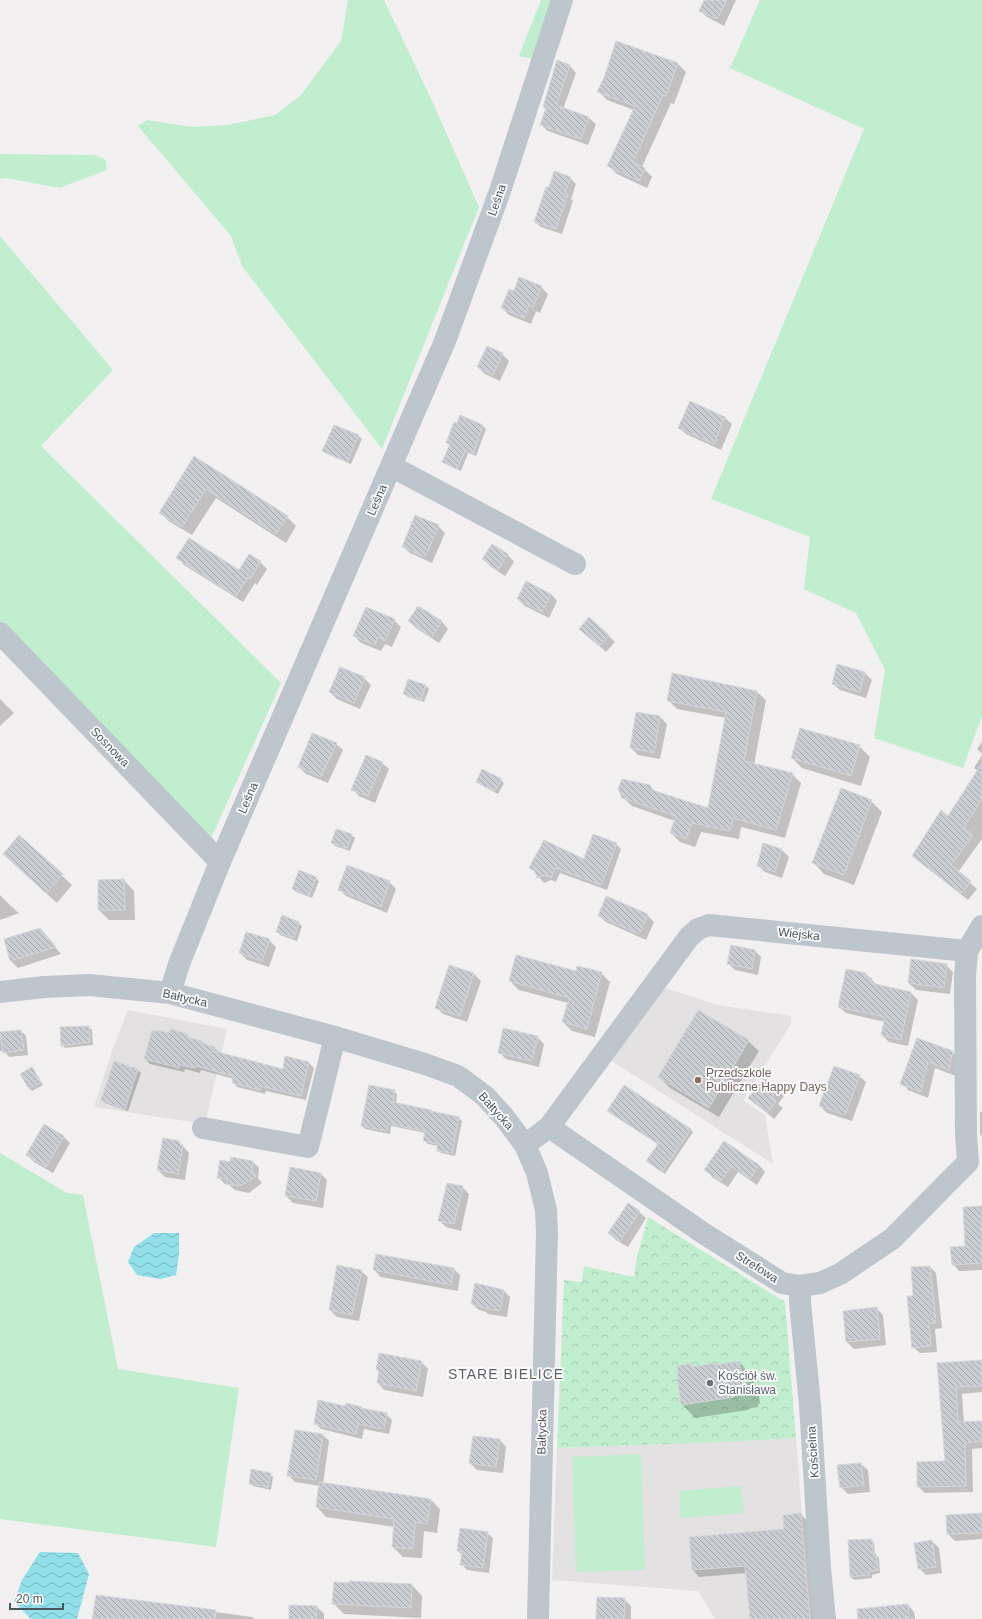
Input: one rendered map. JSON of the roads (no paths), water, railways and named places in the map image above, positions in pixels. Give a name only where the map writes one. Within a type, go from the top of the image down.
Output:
[{"type":"street","name":"Leśna","points":[[170,992],[179,964],[220,862],[433,370],[490,222],[562,0]]},
{"type":"street","points":[[391,466],[575,564]]},
{"type":"street","name":"Sosnowa","points":[[0,633],[220,862]]},
{"type":"street","name":"Wiejska","points":[[525,1145],[549,1127],[689,938],[698,929],[709,925],[967,951]]},
{"type":"street","points":[[975,1163],[966,1135],[965,976],[967,951],[982,926]]},
{"type":"street","name":"Bałtycka","points":[[0,992],[44,987],[89,985],[170,992],[335,1037],[425,1064],[458,1076],[485,1096],[504,1117],[525,1145],[538,1180],[546,1210],[547,1233],[538,1619]]},
{"type":"street","points":[[203,1128],[308,1147],[335,1037]]},
{"type":"street","name":"Strefowa","points":[[549,1127],[702,1233],[782,1283],[800,1286],[820,1283],[840,1274],[892,1239],[975,1163]]},
{"type":"street","name":"Kościelna","points":[[800,1286],[825,1619]]},
{"type":"water","points":[[154,1233],[179,1233],[179,1254],[176,1275],[160,1279],[137,1275],[128,1262],[134,1247]]},
{"type":"water","points":[[40,1552],[78,1553],[89,1574],[77,1619],[31,1619],[14,1602],[22,1580]]},
{"type":"place","name":"Przedszkole Publiczne Happy Days","points":[[698,1080]]},
{"type":"place","name":"Kościół św. Stanisława","points":[[710,1383]]},
{"type":"district","name":"STARE BIELICE","points":[[506,1374]]}]
